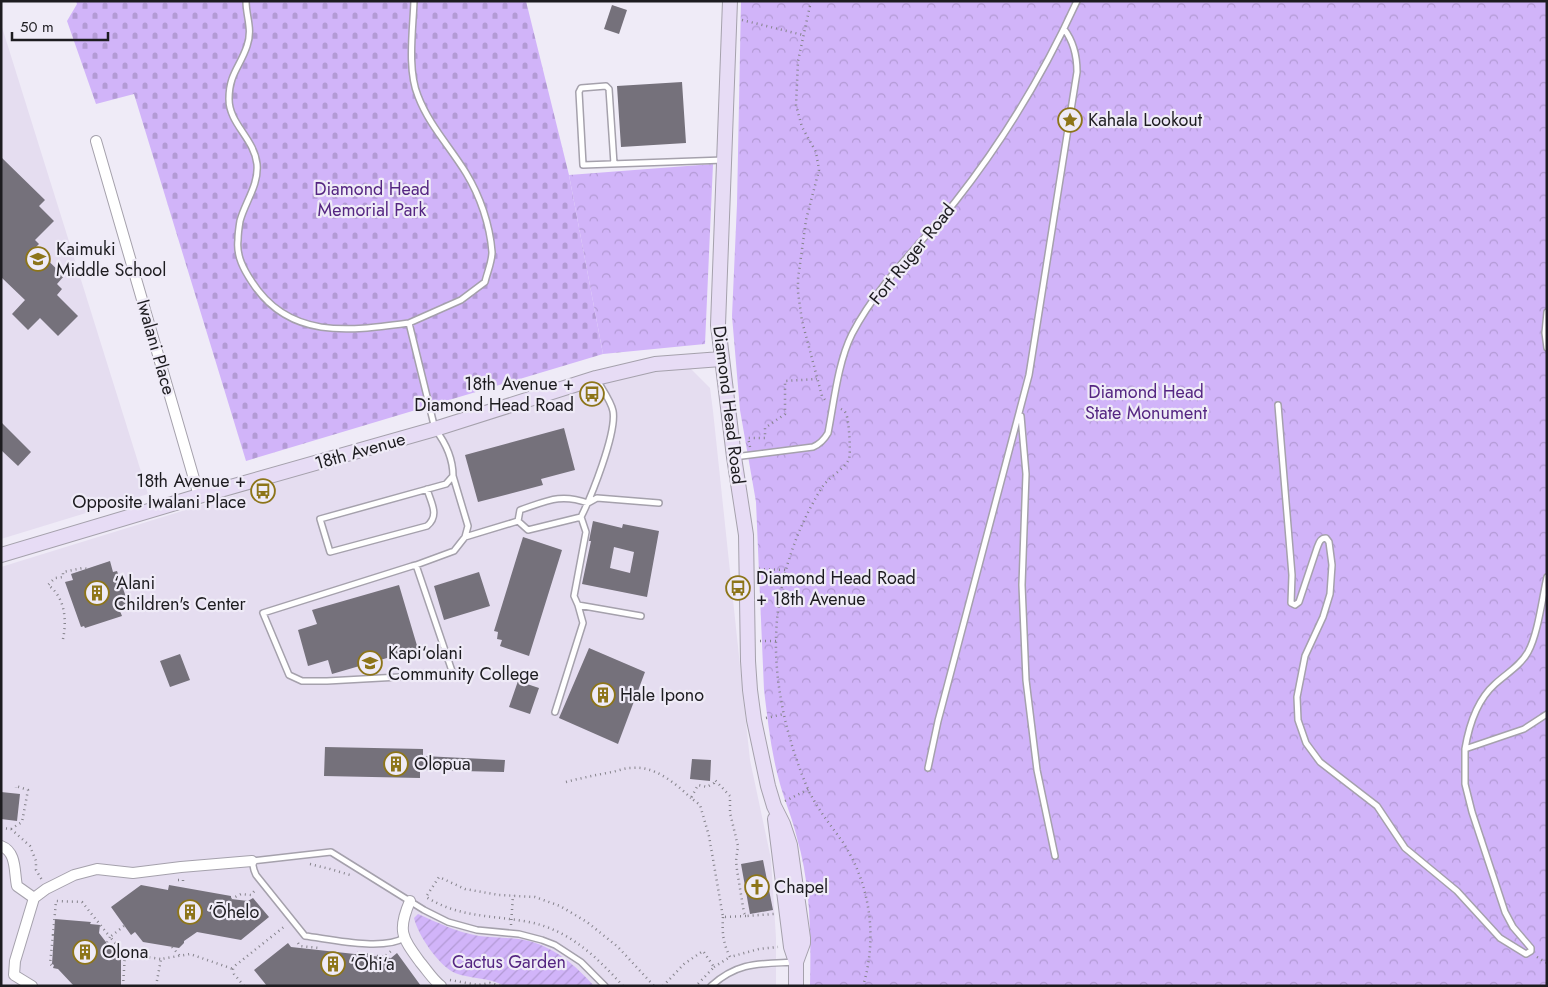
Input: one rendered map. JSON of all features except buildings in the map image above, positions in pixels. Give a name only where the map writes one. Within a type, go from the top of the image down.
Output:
[{"type":"street","name":"Diamond Head Road","points":[[730,1],[717,316],[721,359],[746,535],[750,690],[761,755],[774,806],[783,824],[792,854],[803,938],[796,962],[796,986]]},
{"type":"street","name":"Iwalani Place","points":[[96,141],[199,496]]},
{"type":"street","name":"18th Avenue","points":[[1,555],[435,429],[596,378],[655,364],[721,359]]},
{"type":"street","points":[[1,846],[10,852],[14,863],[17,886],[34,898]]},
{"type":"street","points":[[32,986],[14,975],[15,961],[34,898],[46,889],[74,875],[98,869],[133,873],[252,861]]},
{"type":"street","points":[[410,901],[402,922],[404,938],[431,976],[441,986]]},
{"type":"lane","points":[[246,1],[250,28],[247,46],[231,79],[229,101],[233,117],[252,145],[257,164],[255,184],[240,222],[237,243],[242,267],[257,291],[279,312],[306,325],[332,330],[362,330],[409,323],[460,300],[485,282],[492,254],[488,227],[479,199],[466,173],[431,122],[417,94],[412,62],[414,1]]},
{"type":"lane","name":"Fort Ruger Road","points":[[734,457],[818,445],[826,438],[843,358],[856,328],[896,270],[954,203],[992,151],[1022,106],[1077,1]]},
{"type":"lane","points":[[928,768],[935,730],[1029,375],[1077,72],[1074,46],[1064,29]]},
{"type":"lane","points":[[614,164],[609,89],[606,86],[581,88],[579,92],[583,165],[614,164],[724,160]]},
{"type":"lane","points":[[1547,312],[1545,333],[1547,348]]},
{"type":"lane","points":[[409,323],[435,429],[445,442],[468,526],[465,537],[454,552],[263,613],[289,675],[302,680],[327,681],[452,674],[416,565]]},
{"type":"lane","points":[[554,712],[583,624],[574,596],[586,532],[581,517],[611,436],[614,420],[613,409],[596,378]]},
{"type":"lane","points":[[1278,405],[1292,575],[1291,603],[1295,605],[1299,602],[1317,548],[1320,540],[1323,538],[1326,538],[1329,542],[1332,566],[1332,580],[1327,605],[1305,656],[1297,697],[1298,720],[1306,743],[1324,766],[1377,806],[1404,848],[1457,891],[1495,933],[1526,954],[1531,951],[1530,945],[1512,926],[1505,912],[1472,812],[1465,784],[1465,749],[1472,721],[1482,699],[1522,661],[1531,646],[1547,577]]},
{"type":"lane","points":[[1020,413],[1026,474],[1022,585],[1026,680],[1037,770],[1055,856]]},
{"type":"lane","points":[[427,489],[434,514],[433,520],[427,526],[330,552],[320,519],[427,489],[446,484],[453,476]]},
{"type":"lane","points":[[518,521],[520,510],[555,498],[576,498],[588,502],[598,498],[659,503]]},
{"type":"lane","points":[[518,521],[528,530],[581,517]]},
{"type":"lane","points":[[465,537],[518,521]]},
{"type":"lane","points":[[578,605],[641,616]]},
{"type":"lane","points":[[1465,749],[1524,729],[1547,714]]},
{"type":"lane","points":[[404,938],[379,945],[305,936],[256,875],[252,861],[331,852],[410,901],[438,917],[461,927],[519,934],[555,945],[581,962],[606,986]]},
{"type":"lane","points":[[711,986],[724,975],[745,966],[796,962]]},
{"type":"path","points":[[811,1],[798,61],[796,105],[799,120],[814,146],[819,164],[816,186],[806,220],[798,278],[798,292],[802,320],[822,396],[827,401]]},
{"type":"path","points":[[729,17],[803,36]]},
{"type":"path","points":[[751,456],[748,438],[765,438],[765,428],[785,414],[785,381],[818,379]]},
{"type":"path","points":[[841,409],[847,416],[849,459],[824,483],[810,507],[798,534],[780,593],[776,641],[778,678],[784,714],[793,747],[809,789],[822,815],[850,855],[863,886],[869,911],[871,937],[868,969],[863,986]]},
{"type":"path","points":[[63,639],[66,627],[63,604],[58,595],[48,585],[55,578],[63,577],[63,572],[88,568]]},
{"type":"path","points":[[759,569],[786,570]]},
{"type":"path","points":[[765,641],[776,641]]},
{"type":"path","points":[[765,718],[784,714]]},
{"type":"path","points":[[566,782],[632,768],[642,769],[670,780],[700,805],[709,836],[723,917],[724,945],[730,957]]},
{"type":"path","points":[[691,798],[698,785],[707,787],[714,784],[715,780],[730,796],[730,813],[738,846],[736,862],[741,902],[746,916]]},
{"type":"path","points":[[11,829],[22,822],[28,790],[16,786],[16,788]]},
{"type":"path","points":[[788,800],[809,789]]},
{"type":"path","points":[[1,828],[11,829],[30,846],[36,861],[36,870],[43,882]]},
{"type":"path","points":[[308,864],[354,877]]},
{"type":"path","points":[[183,880],[187,874]]},
{"type":"path","points":[[512,920],[457,912],[437,904],[426,897],[439,877],[465,889],[535,897],[560,906],[587,922],[618,946],[654,986]]},
{"type":"path","points":[[231,899],[241,894],[251,895],[257,890],[252,883]]},
{"type":"path","points":[[510,926],[513,894]]},
{"type":"path","points":[[54,967],[50,964],[56,901],[82,902],[124,954],[161,959],[190,954],[233,969]]},
{"type":"path","points":[[723,917],[777,914]]},
{"type":"path","points":[[107,942],[110,937],[124,926]]},
{"type":"path","points":[[233,969],[285,926]]},
{"type":"path","points":[[172,947],[180,956]]},
{"type":"path","points":[[696,986],[714,967],[730,957],[758,949],[780,947]]},
{"type":"path","points":[[663,986],[684,964],[703,951],[714,967]]},
{"type":"path","points":[[122,986],[124,954]]},
{"type":"path","points":[[156,986],[161,959]]},
{"type":"path","points":[[233,969],[234,974],[244,986]]},
{"type":"path","points":[[444,975],[458,982],[478,986],[490,983],[500,986]]},
{"type":"shaded area","name":"Kaimuki Middle School","points":[[1,24],[148,494],[1,539]]},
{"type":"shaded area","name":"Kapi‘olani Community College","points":[[688,366],[710,388],[750,760],[771,859],[776,938],[776,986],[1,986],[1,567],[648,367]]},
{"type":"green space","name":"Diamond Head Memorial Park","points":[[76,1],[526,1],[569,175],[603,354],[246,461],[134,94],[96,104],[67,21],[77,4]]},
{"type":"green space","name":"Diamond Head State Monument","points":[[741,1],[1547,1],[1547,986],[810,986],[808,893],[802,856],[774,761],[764,690],[756,502],[740,410],[732,316],[737,204]]},
{"type":"green space","points":[[713,164],[705,344],[603,354],[569,175]]},
{"type":"green space","name":"Cactus Garden","points":[[418,914],[448,927],[479,936],[510,938],[539,944],[565,959],[594,986],[504,986],[492,981],[455,973],[436,957],[424,941],[414,918]]},
{"type":"place","name":"Kahala Lookout","points":[[1070,120]]},
{"type":"place","name":"Kaimuki Middle School","points":[[38,259]]},
{"type":"place","name":"18th Avenue + Diamond Head Road","points":[[592,394]]},
{"type":"place","name":"18th Avenue + Opposite Iwalani Place","points":[[263,491]]},
{"type":"place","name":"Diamond Head Road + 18th Avenue","points":[[738,588]]},
{"type":"place","name":"‘Alani Children's Center","points":[[97,593]]},
{"type":"place","name":"Kapi‘olani Community College","points":[[370,663]]},
{"type":"place","name":"Hale Ipono","points":[[603,695]]},
{"type":"place","name":"Olopua","points":[[396,764]]},
{"type":"place","name":"Chapel","points":[[757,887]]},
{"type":"place","name":"‘Ōhelo","points":[[190,912]]},
{"type":"place","name":"Olona","points":[[85,952]]},
{"type":"place","name":"‘Ōhi‘a","points":[[333,964]]}]
